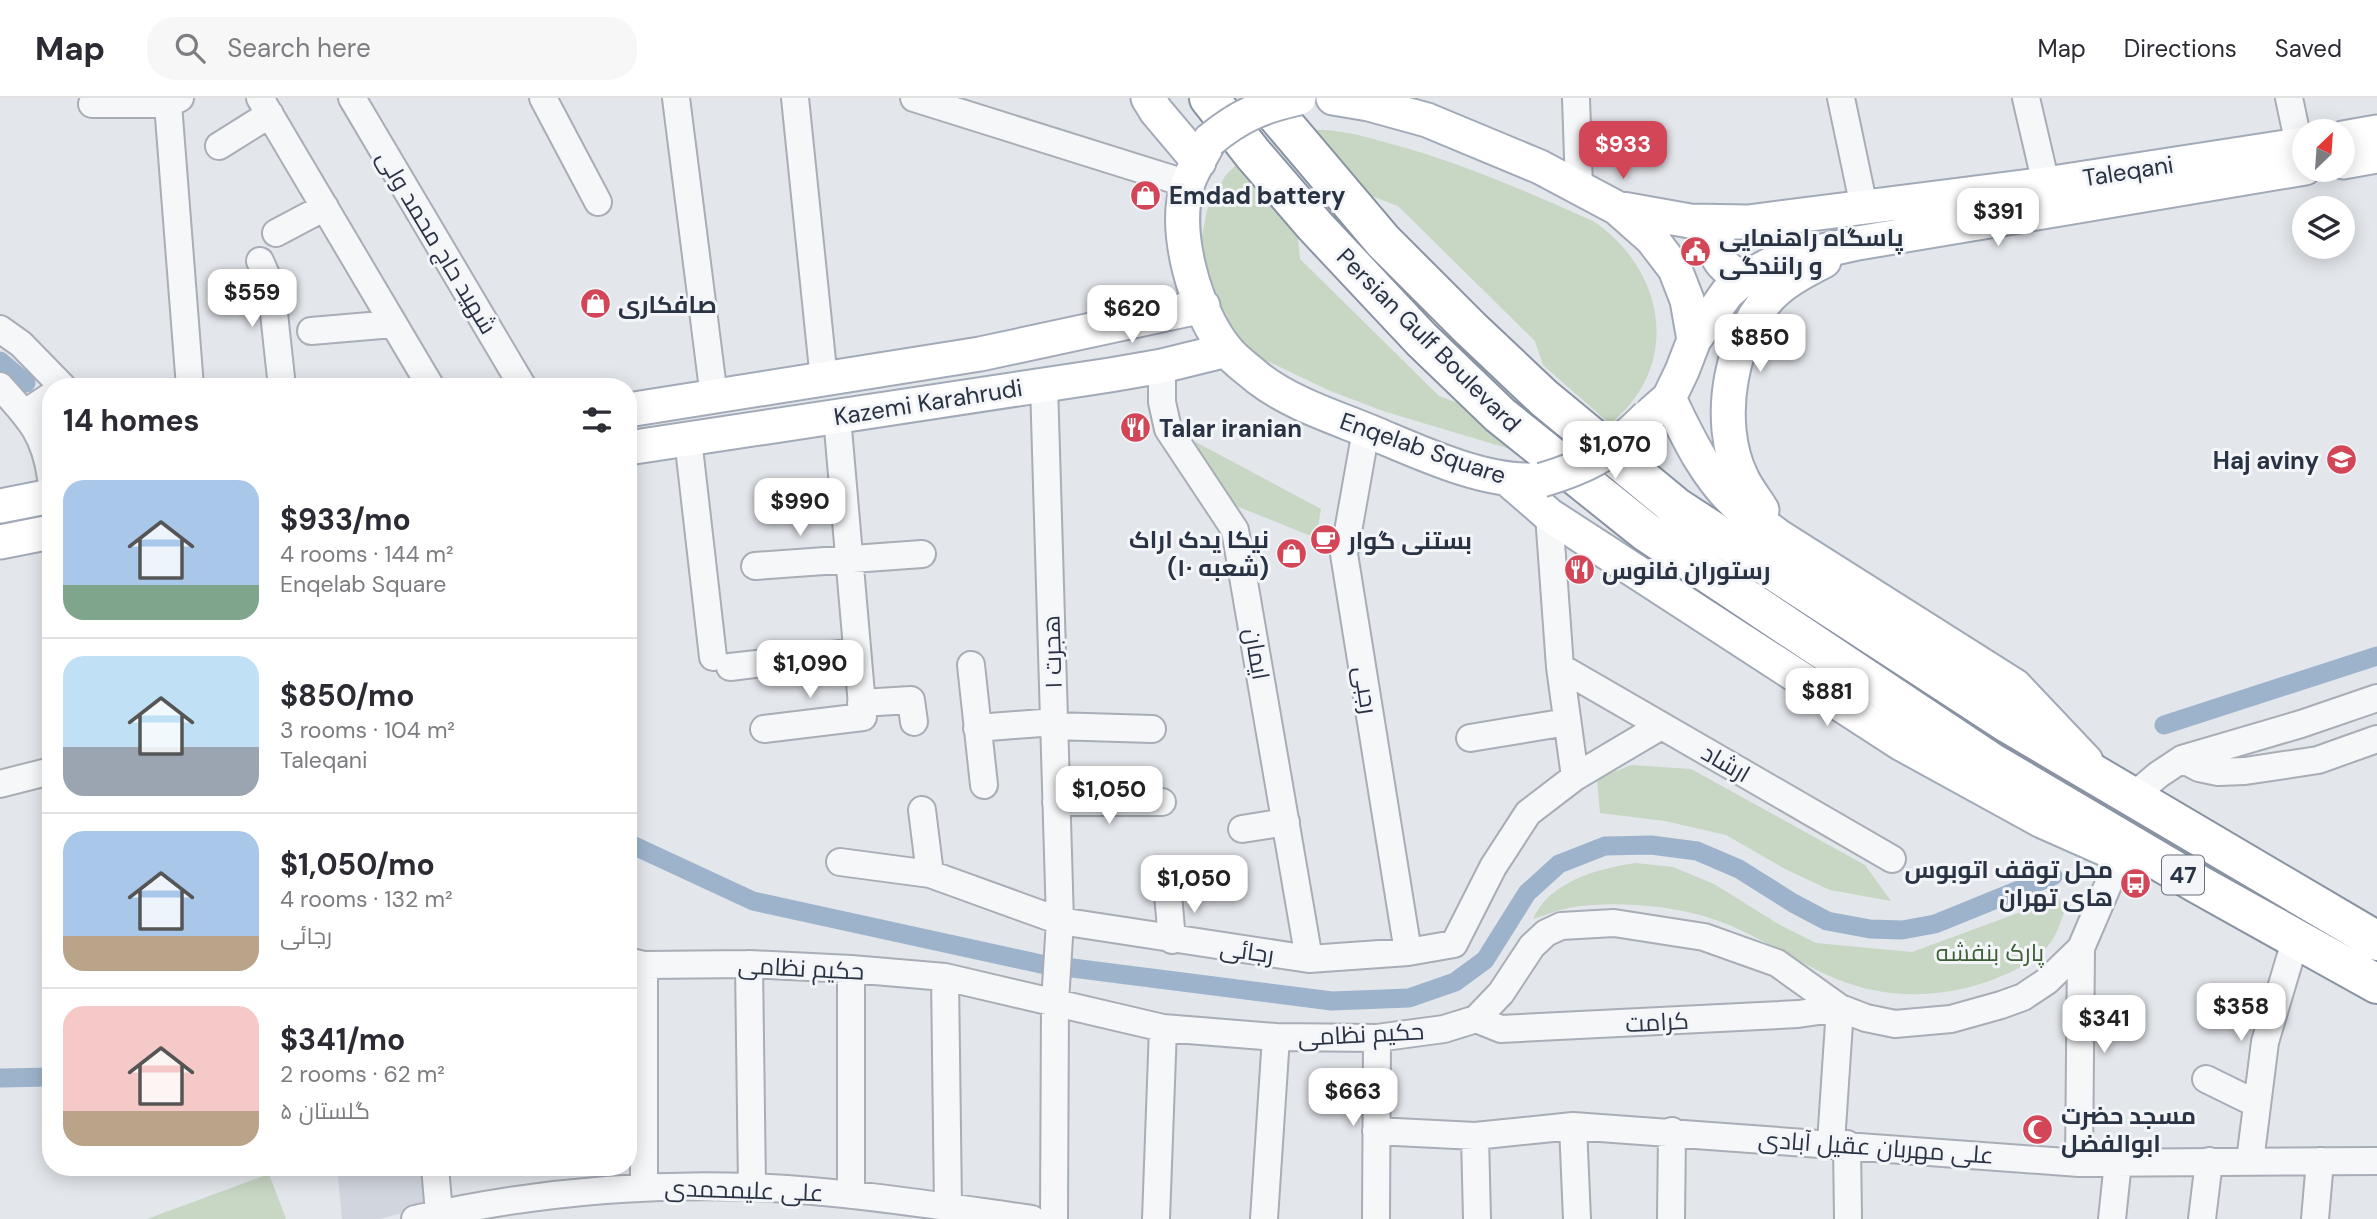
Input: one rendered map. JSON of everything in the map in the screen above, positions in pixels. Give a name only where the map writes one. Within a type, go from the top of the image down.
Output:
[{"type":"highway","name":"Persian Gulf Boulevard","points":[[1209,98],[1315,226],[1421,338],[1500,415],[1646,532],[1991,762],[2196,883]]},
{"type":"highway","name":"Persian Gulf Boulevard","points":[[1262,98],[1382,241],[1544,398],[1676,506],[2009,724],[2118,789]]},
{"type":"highway","name":"47","points":[[2118,789],[2377,941]]},
{"type":"highway","name":"47","points":[[2196,883],[2377,984]]},
{"type":"main road","points":[[1148,98],[1199,162],[1232,122],[1254,110],[1305,98]]},
{"type":"main road","points":[[1333,98],[1427,109],[1499,149],[1617,208],[1652,239],[1675,269],[1686,299],[1694,340]]},
{"type":"main road","points":[[2356,136],[2377,132]]},
{"type":"main road","name":"Taleqani","points":[[1617,208],[1690,221],[1748,222],[2292,154]]},
{"type":"main road","name":"Taleqani","points":[[1694,340],[1727,293],[1743,279],[1777,261],[2292,155]]},
{"type":"main road","points":[[2356,160],[2377,156]]},
{"type":"main road","name":"Enqelab Square","points":[[1199,162],[1182,221],[1187,263],[1210,325],[1227,350],[1270,385],[1310,408],[1455,464],[1526,480],[1568,472],[1600,459],[1626,439],[1658,407],[1682,372],[1694,340]]},
{"type":"main road","points":[[1724,223],[1716,235],[1718,261],[1743,279]]},
{"type":"main road","points":[[1779,536],[1741,478],[1731,447],[1728,416],[1730,382],[1736,358],[1759,312],[1776,291],[1793,278],[1858,243]]},
{"type":"main road","name":"Kazemi Karahrudi","points":[[637,409],[980,354],[1203,306]]},
{"type":"main road","points":[[1100,327],[1110,375]]},
{"type":"main road","name":"Kazemi Karahrudi","points":[[637,447],[1110,375],[1227,350]]},
{"type":"main road","points":[[1658,407],[1692,445],[1715,480],[1741,509],[2015,687],[2118,789]]},
{"type":"main road","points":[[1526,480],[1549,515],[1900,743],[2042,821],[2120,857],[2196,883]]},
{"type":"main road","points":[[0,506],[42,498]]},
{"type":"main road","points":[[0,542],[42,534]]},
{"type":"street","name":"شهید حاج محمد ولی","points":[[352,98],[518,378]]},
{"type":"street","points":[[543,98],[598,202]]},
{"type":"street","points":[[676,98],[714,397]]},
{"type":"street","points":[[795,98],[824,380]]},
{"type":"street","points":[[914,98],[1199,162]]},
{"type":"street","points":[[1576,98],[1579,187]]},
{"type":"street","points":[[1841,98],[1864,207]]},
{"type":"street","points":[[2026,98],[2046,184]]},
{"type":"street","points":[[2288,98],[2294,119]]},
{"type":"street","points":[[92,104],[174,101],[189,378]]},
{"type":"street","points":[[219,146],[265,106],[425,378]]},
{"type":"street","points":[[276,233],[324,206]]},
{"type":"street","points":[[260,261],[271,286],[281,378]]},
{"type":"street","points":[[311,331],[393,324]]},
{"type":"street","points":[[0,329],[22,344],[50,378]]},
{"type":"street","name":"ایمان","points":[[1162,366],[1162,402],[1168,429],[1235,530],[1309,960]]},
{"type":"street","name":"هجرت ۱","points":[[1044,384],[1059,932],[1054,1219]]},
{"type":"street","points":[[0,386],[25,413],[42,441]]},
{"type":"street","points":[[25,413],[42,401]]},
{"type":"street","points":[[837,417],[862,710]]},
{"type":"street","name":"رجبی","points":[[1366,430],[1345,554],[1408,952]]},
{"type":"street","points":[[688,439],[722,662],[856,652]]},
{"type":"street","points":[[1549,515],[1560,667],[1575,777],[1661,726]]},
{"type":"street","points":[[755,565],[922,554]]},
{"type":"street","points":[[971,665],[984,785]]},
{"type":"street","name":"ارشاد","points":[[1560,667],[1892,859]]},
{"type":"street","points":[[2118,789],[2158,775],[2182,759],[2301,724],[2377,698]]},
{"type":"street","points":[[764,729],[911,700],[915,722]]},
{"type":"street","points":[[1470,738],[1567,722]]},
{"type":"street","points":[[977,728],[1054,724],[1152,729]]},
{"type":"street","points":[[2182,759],[2199,768],[2218,772],[2245,771],[2318,760],[2377,740]]},
{"type":"street","points":[[0,784],[42,773]]},
{"type":"street","name":"رجائی","points":[[840,862],[930,874],[1059,932],[1172,940],[1309,960],[1408,952],[1454,944],[1493,867],[1528,813],[1575,777]]},
{"type":"street","points":[[1056,802],[1162,802]]},
{"type":"street","points":[[922,810],[930,874]]},
{"type":"street","points":[[1242,829],[1286,822]]},
{"type":"street","name":"حکیم نظامی","points":[[637,963],[749,964],[945,977],[1056,996],[1163,1028],[1276,1037],[1377,1038],[1444,1029],[1476,1019],[1501,993],[1532,946],[1546,933],[1561,926],[1614,923],[1704,937],[1777,963],[1840,1008],[1866,1018],[1895,1024],[1951,1019],[2023,997],[2047,981],[2081,948],[2120,857]]},
{"type":"street","points":[[1168,894],[1172,940]]},
{"type":"street","points":[[2250,1161],[2265,1042],[2296,938]]},
{"type":"street","points":[[2079,1163],[2081,948]]},
{"type":"street","points":[[749,964],[752,1187]]},
{"type":"street","points":[[851,969],[851,1195]]},
{"type":"street","points":[[945,977],[948,1207]]},
{"type":"street","points":[[637,991],[644,1187]]},
{"type":"street","points":[[1840,1008],[1839,1144],[1848,1219]]},
{"type":"street","name":"کرامت","points":[[1476,1019],[1501,1029],[1798,1014],[1840,1008]]},
{"type":"street","points":[[1156,1219],[1163,1028]]},
{"type":"street","points":[[1264,1219],[1276,1037]]},
{"type":"street","points":[[1376,1219],[1377,1038]]},
{"type":"street","points":[[2206,1079],[2258,1104]]},
{"type":"street","points":[[1573,1126],[1577,1219]]},
{"type":"street","name":"علی مهربان عقیل آبادی","points":[[1376,1131],[1475,1136],[1573,1126],[1672,1131],[2079,1163],[2377,1161]]},
{"type":"street","points":[[1671,1219],[1672,1131]]},
{"type":"street","points":[[1475,1136],[1477,1219]]},
{"type":"street","points":[[2202,1219],[2209,1161]]},
{"type":"street","points":[[2315,1219],[2320,1161]]},
{"type":"street","points":[[2112,1219],[2118,1162]]},
{"type":"street","points":[[427,1216],[434,1176]]},
{"type":"street","name":"علی علیمحمدی","points":[[427,1216],[555,1195],[644,1187],[752,1187],[851,1195],[1032,1219]]},
{"type":"shaded area","points":[[338,1176],[426,1176],[429,1206],[380,1219],[342,1219]]},
{"type":"green space","points":[[1314,130],[1360,136],[1466,168],[1593,221],[1618,241],[1637,265],[1649,291],[1656,319],[1656,347],[1648,375],[1633,401],[1610,424],[1543,365],[1535,341],[1398,206],[1371,196]]},
{"type":"green space","points":[[1239,162],[1297,230],[1300,259],[1439,396],[1458,403],[1510,449],[1383,411],[1328,390],[1247,349],[1221,321],[1200,248],[1207,210],[1225,176]]},
{"type":"green space","points":[[1177,432],[1321,509],[1316,538],[1224,501]]},
{"type":"green space","points":[[1631,765],[1691,769],[1865,865],[1891,901],[1830,890],[1785,869],[1726,835],[1665,821],[1600,813],[1597,779]]},
{"type":"green space","name":"پارک بنفشه","points":[[1635,863],[1673,867],[1714,884],[1780,925],[1816,943],[1912,952],[2059,898],[2064,913],[2055,935],[2045,949],[2015,970],[1970,987],[1912,994],[1853,985],[1817,970],[1752,935],[1686,912],[1637,905],[1604,904],[1569,908],[1533,919],[1551,895],[1563,886],[1591,873]]},
{"type":"green space","points":[[270,1176],[286,1219],[147,1219]]},
{"type":"waterway","points":[[0,361],[26,383]]},
{"type":"waterway","points":[[2164,725],[2377,656]]},
{"type":"waterway","points":[[637,847],[753,901],[1041,964],[1332,1001],[1409,998],[1455,982],[1485,960],[1527,893],[1559,864],[1605,846],[1651,845],[1697,851],[1739,869],[1827,921],[1870,929],[1902,930],[1935,924],[2053,876]]},
{"type":"waterway","points":[[0,1078],[42,1077]]},
{"type":"place","name":"Emdad battery","points":[[1146,195]]},
{"type":"place","name":"پاسگاه راهنمایی و رانندگی","points":[[1696,251]]},
{"type":"place","name":"صافکاری","points":[[595,304]]},
{"type":"place","name":"Talar iranian","points":[[1136,428]]},
{"type":"place","name":"Haj aviny","points":[[2342,460]]},
{"type":"place","name":"بستنی گوار","points":[[1325,540]]},
{"type":"place","name":"نیکا یدک اراک (شعبه ۱۰)","points":[[1292,553]]},
{"type":"place","name":"رستوران فانوس","points":[[1579,570]]},
{"type":"place","name":"محل توقف اتوبوس های تهران","points":[[2136,883]]},
{"type":"place","name":"مسجد حضرت ابوالفضل","points":[[2038,1129]]}]
